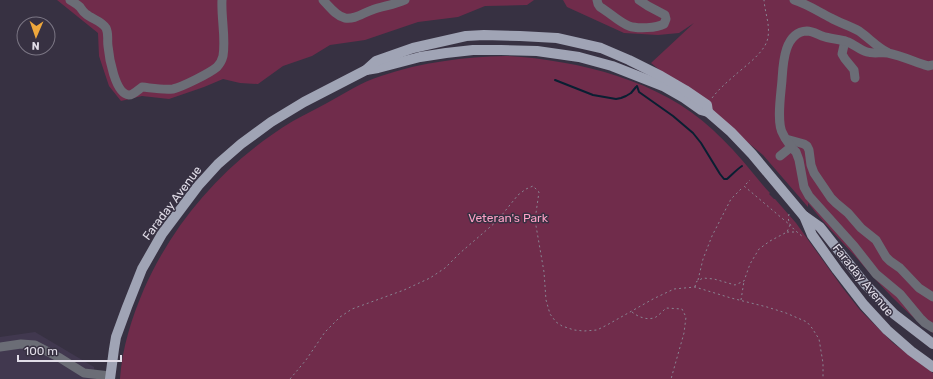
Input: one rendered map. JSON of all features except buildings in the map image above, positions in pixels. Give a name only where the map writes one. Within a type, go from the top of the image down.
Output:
[{"type":"main road","name":"Faraday Avenue","points":[[110,378],[116,337],[142,269],[162,234],[198,186],[218,164],[241,144],[271,122],[304,102],[366,70],[376,61],[413,48],[466,36],[484,35],[539,36],[601,48],[629,60],[685,90],[707,108],[752,154],[803,215],[820,227],[865,284],[894,314],[933,344]]},
{"type":"main road","name":"Faraday Avenue","points":[[366,70],[446,52],[473,50],[537,51],[579,57],[612,66],[663,86],[684,98],[700,110],[707,108]]},
{"type":"main road","name":"Faraday Avenue","points":[[803,215],[812,235],[864,305],[887,330],[911,351],[933,367]]},
{"type":"lane","points":[[70,0],[85,14],[101,23],[108,31],[110,63],[120,90],[124,94],[129,95],[133,94],[142,87],[163,89],[178,88],[205,75],[219,66],[223,52],[222,0]]},
{"type":"lane","points":[[323,0],[335,12],[348,18],[405,0]]},
{"type":"lane","points":[[597,0],[600,7],[629,26],[649,28],[664,24],[666,19],[661,12],[639,0]]},
{"type":"lane","points":[[794,0],[840,23],[854,28],[869,38],[882,50],[890,54]]},
{"type":"lane","points":[[933,66],[928,66],[882,52],[869,53],[840,39],[822,36],[806,31],[798,34],[790,42],[786,50],[780,116],[781,130],[791,147],[796,152],[804,187],[809,196],[854,246],[876,274],[900,294],[922,320],[933,328]]},
{"type":"lane","points":[[845,41],[842,54],[854,70],[855,78]]},
{"type":"lane","points":[[786,139],[807,146],[813,170],[817,179],[836,204],[848,212],[861,228],[876,240],[890,261],[900,268],[919,288],[933,297]]},
{"type":"lane","points":[[780,156],[791,147]]},
{"type":"lane","points":[[0,347],[21,344],[35,345],[84,373],[110,378]]},
{"type":"path","points":[[707,108],[718,90],[750,63],[762,50],[768,39],[769,26],[764,0]]},
{"type":"path","points":[[695,287],[696,282],[698,281],[703,259],[712,236],[731,199],[750,180]]},
{"type":"path","points":[[290,379],[306,360],[325,332],[340,317],[352,309],[404,290],[430,278],[445,268],[460,253],[498,221],[518,195],[533,186],[539,192],[535,220],[544,272],[546,300],[550,314],[556,322],[562,326],[574,330],[597,330],[674,289],[695,287],[767,307],[786,313],[806,322],[819,339],[823,363],[823,379]]},
{"type":"path","points":[[744,186],[805,239]]},
{"type":"path","points":[[787,232],[790,225],[789,214]]},
{"type":"path","points":[[740,300],[744,280],[750,264],[758,250],[770,240],[787,232],[797,232]]},
{"type":"path","points":[[698,281],[703,278],[714,279],[735,285],[744,280]]},
{"type":"path","points":[[631,312],[637,316],[647,319],[655,318],[666,308],[682,309],[686,318],[684,333],[671,379]]},
{"type":"shaded area","points":[[35,332],[94,367],[95,379],[0,379],[0,337]]},
{"type":"green space","points":[[57,0],[534,0],[527,5],[485,6],[458,17],[418,22],[365,40],[330,45],[312,56],[283,66],[258,84],[240,83],[223,79],[169,99],[142,96],[121,101],[109,86],[99,56],[98,33]]},
{"type":"green space","points":[[563,0],[933,0],[933,333],[912,316],[882,287],[808,203],[808,207],[763,155],[651,63],[694,23],[679,33],[658,35],[624,33],[567,7]]},
{"type":"green space","name":"Veteran's Park","points":[[506,56],[561,62],[616,76],[643,86],[668,98],[692,113],[713,130],[733,150],[770,193],[769,194],[796,223],[860,310],[893,343],[933,373],[933,379],[120,379],[125,344],[135,311],[157,263],[187,216],[205,194],[246,154],[293,121],[374,78],[412,67],[443,61]]},
{"type":"waterway","points":[[555,80],[593,95],[616,99],[626,96],[636,87]]},
{"type":"waterway","points":[[637,86],[639,92],[673,116],[693,133],[724,179],[727,179],[742,166]]}]
